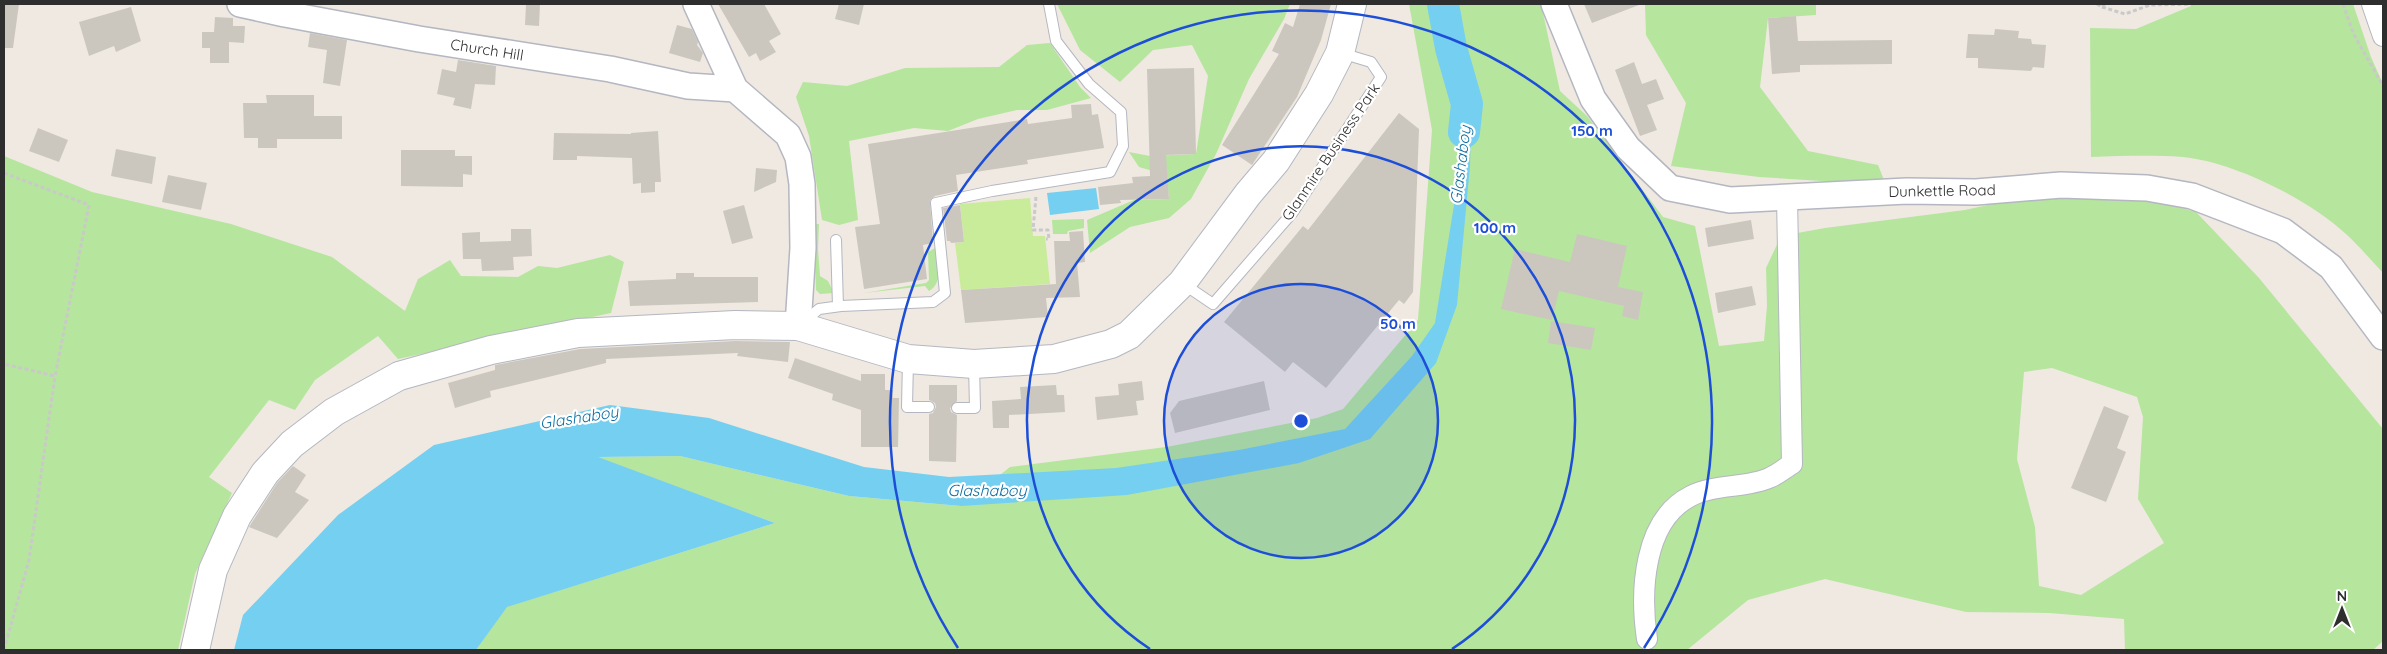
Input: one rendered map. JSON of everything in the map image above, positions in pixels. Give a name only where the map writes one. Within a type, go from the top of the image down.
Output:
[{"type":"main road","points":[[195,650],[213,570],[237,516],[265,473],[292,444],[334,412],[399,376],[491,350],[578,333],[735,325],[798,326],[908,359],[974,364],[1054,360],[1111,344],[1129,335],[1182,283],[1253,188],[1276,161],[1319,94],[1340,53],[1352,4]]},
{"type":"street","name":"Church Hill","points":[[240,4],[403,36],[610,69],[688,86],[735,89]]},
{"type":"street","points":[[696,4],[735,89],[788,135],[798,157],[802,184],[803,248],[798,326]]},
{"type":"street","name":"Dunkettle Road","points":[[1554,4],[1593,99],[1628,148],[1670,188],[1730,200],[1907,191],[1976,192],[2061,185],[2147,188],[2192,196],[2283,231],[2331,267],[2383,337]]},
{"type":"street","points":[[1646,639],[1642,608],[1643,586],[1650,554],[1665,515],[1691,496],[1768,479],[1792,464],[1787,197]]},
{"type":"lane","points":[[798,326],[820,309],[838,306],[933,302],[945,293],[936,203],[992,191],[1110,172],[1123,146],[1121,112],[1089,84],[1056,41],[1049,4]]},
{"type":"lane","name":"Glanmire Business Park","points":[[1182,283],[1213,304],[1293,212],[1381,77],[1371,62],[1340,53]]},
{"type":"lane","points":[[836,240],[838,306]]},
{"type":"lane","points":[[908,359],[907,407],[929,407]]},
{"type":"lane","points":[[957,408],[975,408],[974,364]]},
{"type":"path","points":[[2097,4],[2124,14],[2150,5],[2198,4]]},
{"type":"path","points":[[2343,4],[2352,33],[2383,86]]},
{"type":"path","points":[[4,173],[89,206],[55,376],[29,560],[4,650]]},
{"type":"path","points":[[1036,185],[1033,230],[1048,230],[1049,239],[1046,239]]},
{"type":"path","points":[[4,364],[55,376]]},
{"type":"green space","points":[[1057,4],[1290,4],[1284,19],[1249,79],[1216,154],[1191,199],[1169,218],[1130,227],[1090,253],[1087,220],[1134,200],[1169,199],[1167,175],[1139,167],[1129,152],[1150,156],[1196,154],[1208,76],[1192,45],[1153,50],[1120,82],[1080,50]]},
{"type":"green space","points":[[1409,4],[1541,4],[1560,91],[1587,116],[1663,217],[1695,226],[1719,346],[1764,341],[1767,306],[1766,268],[1781,236],[1825,228],[1965,210],[2067,188],[2135,195],[2196,212],[2259,278],[2383,429],[2383,641],[2373,650],[2125,650],[2124,619],[2049,613],[1966,612],[1825,579],[1748,600],[1687,650],[476,650],[506,607],[775,523],[596,457],[680,456],[849,496],[961,506],[1010,467],[1166,447],[1317,418],[1343,409],[1418,320],[1432,130]],"holes":[[[2052,368],[2137,397],[2143,417],[2138,499],[2164,543],[2081,595],[2039,586],[2035,527],[2017,459],[2024,372]]]},
{"type":"green space","points":[[1645,4],[1816,4],[1816,15],[1768,18],[1760,87],[1808,151],[1878,165],[1886,185],[1759,177],[1671,166],[1686,103],[1646,35]]},
{"type":"green space","points":[[2192,4],[2353,4],[2371,57],[2383,84],[2383,273],[2351,239],[2330,221],[2291,196],[2247,174],[2203,160],[2183,157],[2091,157],[2090,28],[2136,29]]},
{"type":"green space","points":[[1050,43],[1080,87],[1091,98],[1047,110],[1017,110],[978,119],[948,131],[914,128],[849,141],[858,220],[839,225],[822,220],[809,136],[796,97],[803,82],[847,86],[905,68],[999,67],[1027,45]]},
{"type":"green space","points":[[4,156],[92,192],[231,224],[332,257],[405,311],[418,279],[450,260],[461,276],[518,277],[538,266],[557,268],[610,255],[624,262],[611,313],[398,359],[378,336],[315,380],[295,410],[269,400],[209,477],[232,493],[195,574],[178,650],[4,650]]},
{"type":"green space","points":[[1030,198],[1033,236],[1045,236],[1050,284],[961,290],[955,243],[964,242],[960,204]]},
{"type":"green space","points":[[1084,219],[1084,228],[1068,231],[1067,234],[1053,234],[1052,220]]},
{"type":"green space","points":[[814,224],[819,224],[820,276],[828,281],[834,293],[820,294],[816,290]]},
{"type":"green space","points":[[937,247],[938,277],[934,287],[929,291],[925,286],[864,293],[926,283],[929,280],[928,252]]},
{"type":"water","points":[[1445,4],[1457,4],[1472,87],[1470,166],[1457,305],[1436,363],[1370,439],[1299,463],[1127,495],[961,506],[849,496],[680,456],[598,457],[775,523],[507,607],[476,650],[234,650],[243,615],[338,515],[434,445],[610,405],[709,418],[864,467],[949,477],[1116,468],[1239,450],[1345,429],[1412,356],[1435,323],[1460,168],[1463,88]]},
{"type":"water","points":[[1096,188],[1099,209],[1050,215],[1047,193]]},
{"type":"building","points":[[4,4],[19,4],[13,48],[4,48]]},
{"type":"building","points":[[526,4],[540,4],[539,26],[525,25]]},
{"type":"building","points":[[718,4],[764,4],[781,34],[769,41],[776,52],[760,61],[756,53],[749,57]]},
{"type":"building","points":[[839,4],[864,4],[859,25],[835,19]]},
{"type":"building","points":[[1300,4],[1331,4],[1321,40],[1297,97],[1252,165],[1222,145],[1279,54],[1272,51],[1285,23],[1293,27]]},
{"type":"building","points":[[1584,4],[1639,4],[1639,5],[1592,23]]},
{"type":"building","points":[[131,7],[141,41],[116,52],[114,46],[89,56],[79,22]]},
{"type":"building","points":[[1796,16],[1798,41],[1892,40],[1892,64],[1800,65],[1800,72],[1772,74],[1768,18]]},
{"type":"building","points":[[215,17],[233,18],[233,26],[245,26],[244,43],[229,42],[229,63],[210,63],[210,48],[202,48],[202,32],[214,32]]},
{"type":"building","points":[[677,25],[692,29],[698,42],[697,45],[703,53],[700,62],[669,53]]},
{"type":"building","points":[[1995,29],[2019,31],[2018,38],[2031,39],[2032,44],[2046,45],[2044,68],[2033,67],[2031,71],[1978,68],[1978,58],[1966,58],[1968,34],[1994,35]]},
{"type":"building","points":[[310,33],[347,40],[340,86],[323,83],[327,50],[308,47]]},
{"type":"building","points":[[458,60],[496,66],[495,85],[475,84],[471,109],[453,105],[455,98],[437,94],[442,69],[456,72]]},
{"type":"building","points":[[1634,62],[1642,84],[1656,79],[1664,99],[1647,105],[1657,130],[1640,136],[1615,70]]},
{"type":"building","points":[[1194,68],[1196,154],[1166,155],[1169,199],[1120,200],[1121,203],[1100,205],[1098,187],[1133,183],[1132,177],[1150,176],[1147,69]]},
{"type":"building","points":[[266,95],[314,95],[314,116],[342,116],[342,139],[277,139],[277,148],[258,148],[258,138],[244,138],[243,103],[267,103]]},
{"type":"building","points":[[1091,104],[1092,115],[1098,114],[1104,148],[1027,160],[1028,164],[956,175],[958,191],[935,196],[930,201],[933,243],[923,245],[927,279],[864,289],[855,227],[880,224],[868,144],[1027,119],[1028,124],[1072,118],[1071,105]]},
{"type":"building","points":[[1399,113],[1419,129],[1413,292],[1404,304],[1399,300],[1326,388],[1293,362],[1285,372],[1224,322],[1303,226],[1308,230]]},
{"type":"building","points":[[38,128],[68,140],[59,162],[29,151]]},
{"type":"building","points":[[658,131],[661,182],[655,182],[655,192],[641,193],[641,183],[633,184],[632,158],[577,156],[577,160],[553,160],[554,133],[631,134]]},
{"type":"building","points":[[116,149],[156,157],[152,184],[111,176]]},
{"type":"building","points":[[401,150],[455,150],[455,156],[472,156],[472,175],[463,174],[463,187],[401,186]]},
{"type":"building","points":[[756,168],[777,170],[776,182],[754,192]]},
{"type":"building","points":[[168,175],[207,183],[201,210],[162,202]]},
{"type":"building","points":[[744,205],[753,238],[732,244],[723,211]]},
{"type":"building","points":[[960,205],[964,242],[951,243],[947,241],[943,208]]},
{"type":"building","points":[[1751,220],[1754,239],[1708,247],[1705,228]]},
{"type":"building","points":[[511,229],[531,229],[532,256],[513,257],[514,270],[482,271],[481,259],[463,259],[462,233],[480,232],[480,242],[511,241]]},
{"type":"building","points":[[1083,231],[1085,262],[1077,263],[1080,297],[1046,298],[1048,317],[965,323],[961,290],[1056,284],[1054,241],[1070,241],[1069,232]]},
{"type":"building","points":[[1577,234],[1627,246],[1618,287],[1643,292],[1638,320],[1622,316],[1624,306],[1559,291],[1552,320],[1501,309],[1515,249],[1570,262]]},
{"type":"building","points":[[676,273],[694,273],[694,277],[758,277],[758,302],[630,306],[628,281],[676,279]]},
{"type":"building","points":[[1752,286],[1756,305],[1718,313],[1715,293]]},
{"type":"building","points":[[1551,321],[1595,328],[1591,350],[1548,343]]},
{"type":"building","points":[[735,341],[790,342],[788,362],[737,356],[738,353],[606,359],[606,363],[490,391],[491,397],[455,408],[448,383],[495,370],[495,365],[580,349]]},
{"type":"building","points":[[795,358],[861,381],[861,374],[885,374],[885,390],[893,390],[893,398],[899,398],[898,447],[861,447],[861,410],[832,400],[833,394],[788,378]]},
{"type":"building","points":[[1142,381],[1144,400],[1136,401],[1138,415],[1097,420],[1095,397],[1119,395],[1118,384]]},
{"type":"building","points":[[1264,381],[1270,410],[1175,433],[1170,413],[1179,401]]},
{"type":"building","points":[[929,385],[957,385],[957,401],[950,408],[951,412],[957,415],[956,462],[929,461],[929,414],[933,413],[936,407],[935,403],[929,400]]},
{"type":"building","points":[[1056,385],[1057,395],[1064,395],[1065,412],[1009,415],[1009,428],[993,428],[992,401],[1021,399],[1020,387]]},
{"type":"building","points":[[2104,406],[2129,416],[2117,448],[2126,452],[2106,502],[2071,488]]},
{"type":"building","points":[[293,466],[306,475],[295,492],[309,500],[277,538],[249,527],[277,483]]},
{"type":"waterway","name":"Glashaboy","points":[[1443,4],[1451,48],[1467,104],[1464,132]]}]
